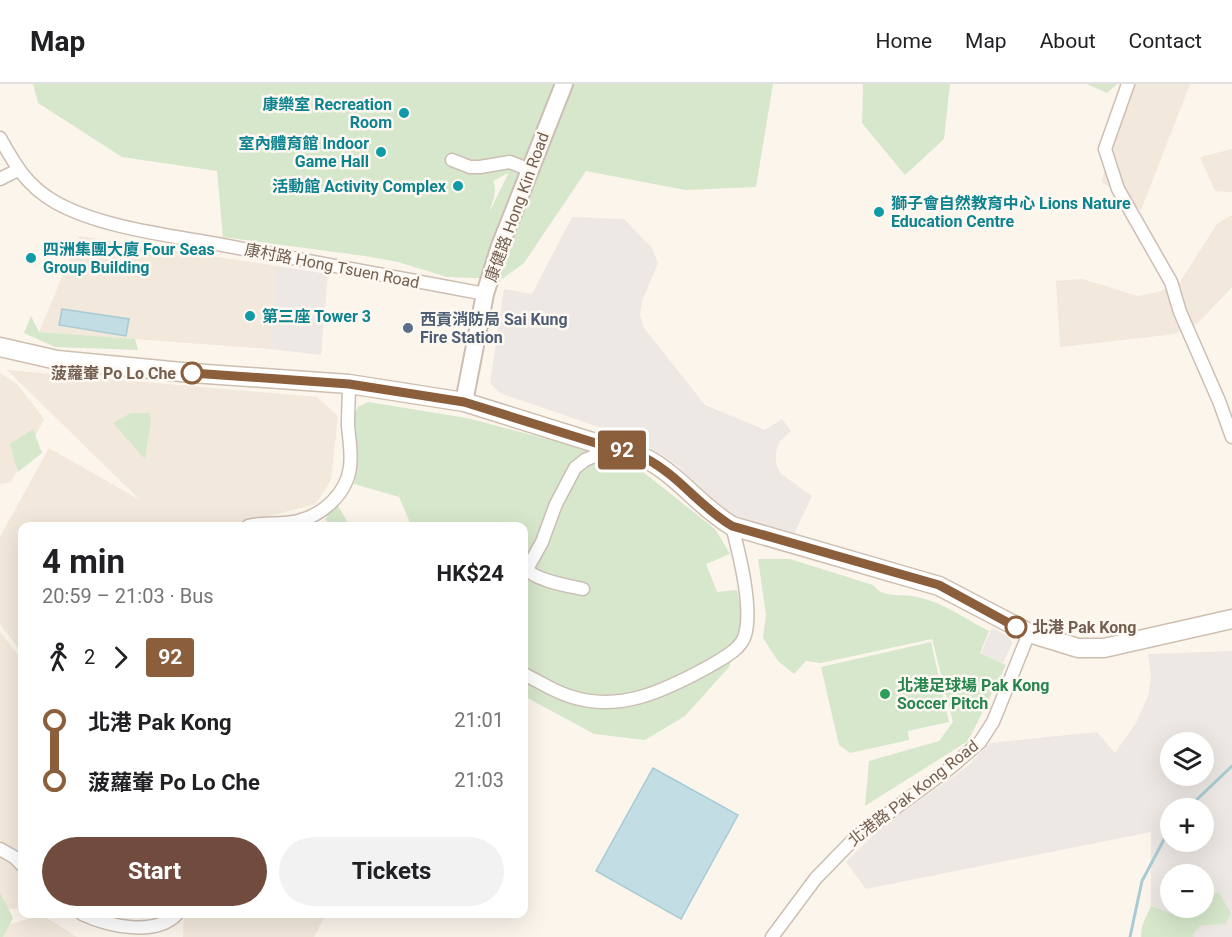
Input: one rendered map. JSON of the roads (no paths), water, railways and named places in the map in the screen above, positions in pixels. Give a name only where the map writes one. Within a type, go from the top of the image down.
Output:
[{"type":"main road","points":[[0,347],[57,360],[192,373],[349,384],[464,402],[647,459],[677,478],[706,509],[732,526],[939,585],[1029,633],[1078,648],[1104,648],[1232,619]]},
{"type":"street","name":"康健路 Hong Kin Road","points":[[464,402],[485,294],[500,246],[564,84]]},
{"type":"street","points":[[1128,84],[1105,149],[1118,189],[1171,282],[1180,312],[1219,401],[1232,437]]},
{"type":"street","name":"康村路 Hong Tsuen Road","points":[[0,138],[18,170],[42,193],[81,215],[141,230],[485,294]]},
{"type":"street","points":[[452,160],[480,168],[510,162],[530,170]]},
{"type":"street","points":[[0,179],[18,170]]},
{"type":"street","points":[[306,522],[335,499],[345,484],[350,468],[349,384]]},
{"type":"street","points":[[528,567],[542,542],[556,504],[575,468],[585,460],[613,448]]},
{"type":"street","points":[[528,676],[567,696],[586,701],[609,703],[640,699],[681,682],[726,656],[740,645],[745,635],[745,583],[732,526]]},
{"type":"street","points":[[528,571],[538,577],[583,589]]},
{"type":"street","name":"北港路 Pak Kong Road","points":[[772,937],[816,878],[856,837],[950,768],[980,742],[993,722],[1029,633]]},
{"type":"street","points":[[0,849],[18,861]]},
{"type":"street","points":[[93,918],[125,929],[143,929],[160,926],[174,918]]},
{"type":"water","points":[[62,309],[129,319],[126,336],[59,325]]},
{"type":"water","points":[[653,768],[738,815],[681,919],[596,871]]},
{"type":"waterway","points":[[1198,798],[1232,766]]},
{"type":"waterway","points":[[1130,937],[1142,881],[1160,847]]},
{"type":"place","name":"康樂室 Recreation Room","points":[[404,113]]},
{"type":"place","name":"室內體育館 Indoor Game Hall","points":[[381,152]]},
{"type":"place","name":"活動館 Activity Complex","points":[[458,186]]},
{"type":"place","name":"獅子會自然教育中心 Lions Nature Education Centre","points":[[879,212]]},
{"type":"place","name":"四洲集團大廈 Four Seas Group Building","points":[[31,258]]},
{"type":"place","name":"第三座 Tower 3","points":[[250,316]]},
{"type":"place","name":"西貢消防局 Sai Kung Fire Station","points":[[408,328]]},
{"type":"place","name":"菠蘿輋 Po Lo Che","points":[[192,373]]},
{"type":"place","name":"北港 Pak Kong","points":[[1016,627]]},
{"type":"place","name":"北港足球場 Pak Kong Soccer Pitch","points":[[885,694]]}]
